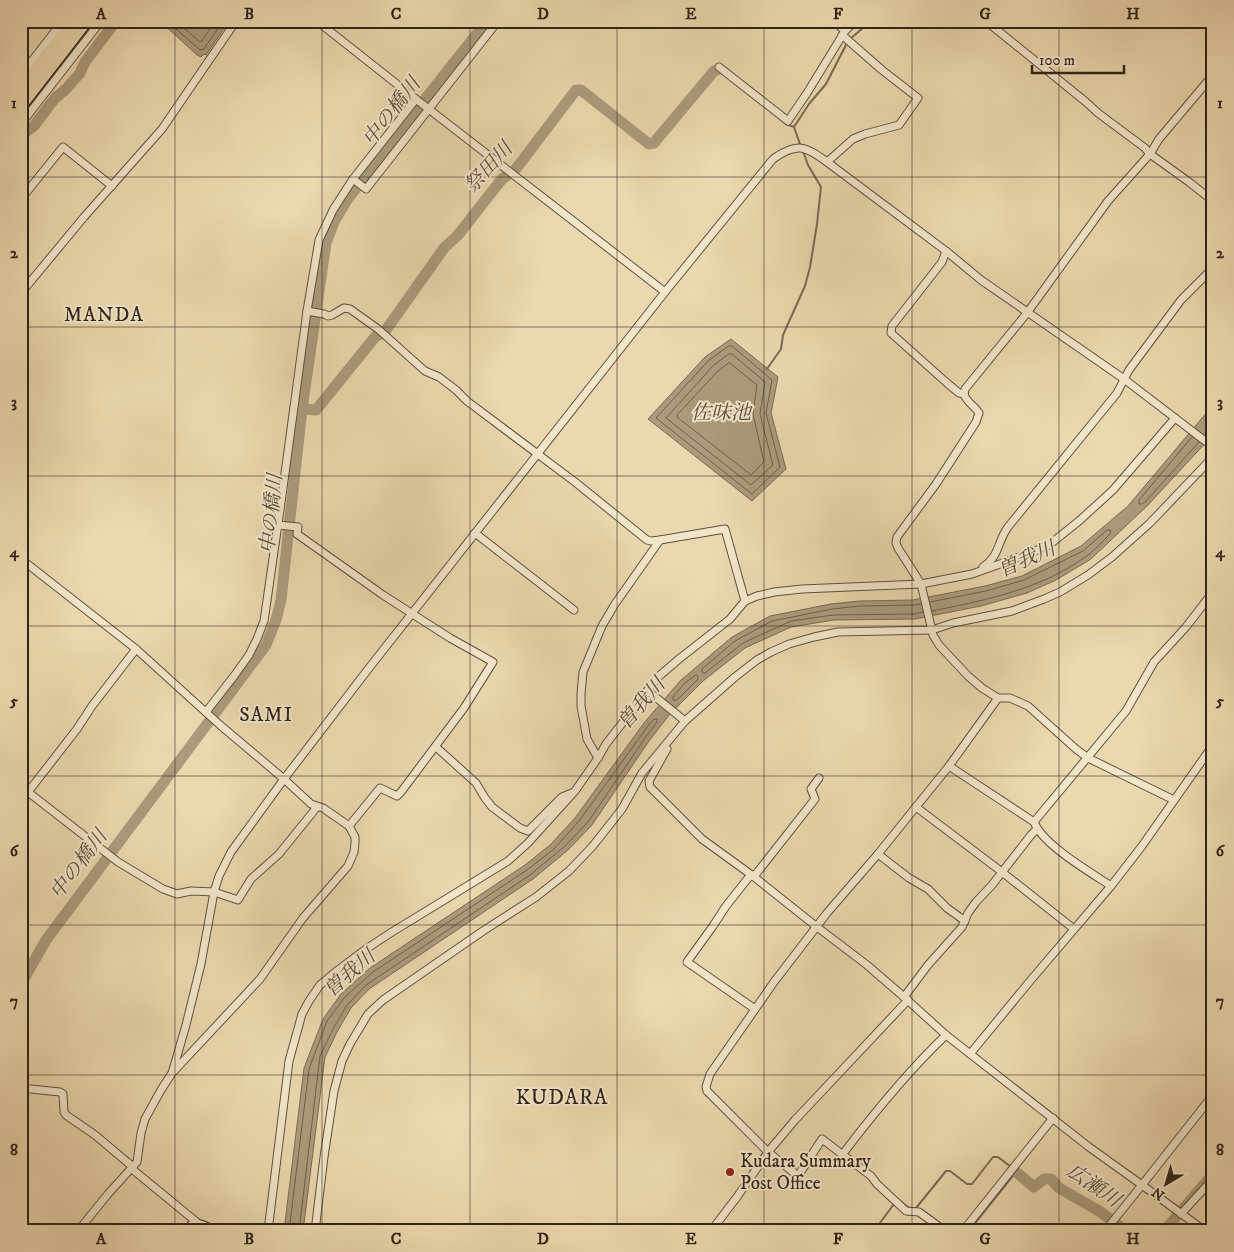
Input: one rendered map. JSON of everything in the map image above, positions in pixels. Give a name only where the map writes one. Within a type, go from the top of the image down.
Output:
[{"type":"highway","points":[[21,90],[75,21]]},
{"type":"highway","points":[[21,107],[88,21]]},
{"type":"main road","points":[[188,1231],[192,1225],[199,1224],[212,1231]]},
{"type":"street","points":[[21,75],[63,21]]},
{"type":"street","points":[[21,124],[101,21]]},
{"type":"street","points":[[21,293],[84,217],[162,129],[236,21]]},
{"type":"street","points":[[317,21],[416,100],[665,292]]},
{"type":"street","points":[[354,180],[366,189],[498,21]]},
{"type":"street","points":[[827,162],[853,138],[899,125],[918,98],[882,70],[834,21]]},
{"type":"street","points":[[719,67],[788,121],[844,33],[856,21]]},
{"type":"street","points":[[986,21],[1098,113],[1213,201]]},
{"type":"street","points":[[1174,800],[1088,758],[1028,706],[1010,698],[998,698],[968,676],[933,635],[922,585],[896,543],[897,537],[936,484],[976,422],[979,414],[965,398],[965,390],[1027,313],[1108,201],[1150,154],[1159,139],[1213,75]]},
{"type":"street","points":[[206,712],[234,676],[257,639],[264,621],[319,240],[333,210],[416,100]]},
{"type":"street","points":[[21,198],[63,147],[112,186]]},
{"type":"street","points":[[172,1073],[201,964],[218,876],[231,852],[284,778],[665,292],[773,159],[789,149],[799,148],[808,150],[827,162],[946,251],[981,280],[1124,379],[1213,448]]},
{"type":"street","points":[[946,251],[942,262],[892,326],[891,333],[947,383],[959,393],[964,394]]},
{"type":"street","points":[[972,574],[992,560],[998,550],[1003,533],[1117,393],[1129,370],[1181,300],[1213,268]]},
{"type":"street","points":[[21,275],[30,282]]},
{"type":"street","points":[[308,312],[328,316],[344,308],[350,309],[378,329],[425,371],[439,377],[467,401],[575,482],[648,540],[660,540],[725,529],[745,601]]},
{"type":"street","points":[[268,1231],[289,1061],[302,1014],[320,985],[366,949],[508,861],[528,843],[576,791],[606,744],[649,692],[658,677],[730,619],[745,601],[757,596],[802,589],[922,585],[972,574],[1049,545],[1113,490],[1178,420]]},
{"type":"street","points":[[1204,1231],[1089,1147],[946,1035],[867,965],[753,876],[702,839],[650,787],[649,781],[683,719],[756,660],[789,644],[814,637],[838,632],[931,627],[1012,611],[1044,599],[1088,575],[1112,556],[1150,522],[1213,457]]},
{"type":"street","points":[[278,525],[298,527],[298,534],[383,595],[450,638],[493,662],[464,708],[397,796],[380,788],[348,826]]},
{"type":"street","points":[[475,533],[574,610]]},
{"type":"street","points":[[598,758],[587,739],[585,730],[580,694],[583,672],[602,626],[615,604],[660,540]]},
{"type":"street","points":[[21,559],[136,649],[284,778],[311,804],[323,808],[348,826],[355,842],[354,852],[348,866],[303,918],[260,979],[172,1073],[145,1119],[136,1162],[78,1231]]},
{"type":"street","points":[[710,1231],[737,1197],[768,1152],[906,998],[928,965],[962,927],[968,913],[976,902],[992,885],[1031,835],[1035,826],[1126,711],[1154,662],[1186,627],[1213,592]]},
{"type":"street","points":[[21,801],[136,649]]},
{"type":"street","points":[[649,692],[683,719]]},
{"type":"street","points":[[944,1231],[919,1212],[906,1211],[871,1176],[822,1139],[798,1176],[768,1152],[708,1092],[706,1087],[710,1074],[755,1008],[817,927],[949,766],[998,698]]},
{"type":"street","points":[[314,1231],[334,1091],[342,1061],[368,1014],[390,995],[536,897],[569,871],[592,847],[622,809],[642,773],[676,734]]},
{"type":"street","points":[[970,1054],[1111,886],[1142,846],[1213,745]]},
{"type":"street","points":[[436,747],[476,783],[484,798],[492,806],[520,828],[528,831],[562,797],[576,791]]},
{"type":"street","points":[[949,766],[1035,826],[1060,850],[1111,886]]},
{"type":"street","points":[[755,1008],[687,962],[726,906],[749,877],[756,874],[815,798],[811,789],[819,778]]},
{"type":"street","points":[[28,792],[118,862],[163,889],[177,894],[191,891],[214,892],[238,900],[251,879],[279,854],[317,807]]},
{"type":"street","points":[[916,807],[1074,929]]},
{"type":"street","points":[[878,854],[909,878],[928,889],[947,908],[965,921]]},
{"type":"street","points":[[842,1155],[868,1121],[923,1057],[946,1035]]},
{"type":"street","points":[[21,1088],[60,1092],[63,1094],[64,1112],[66,1115],[95,1135],[199,1224]]},
{"type":"street","points":[[1105,1231],[1212,1098]]},
{"type":"street","points":[[963,1231],[1053,1118]]},
{"type":"street","points":[[1181,1214],[1213,1179]]},
{"type":"water","points":[[160,21],[229,21],[206,55],[204,54],[201,57]]},
{"type":"water","name":"佐味池","points":[[731,339],[778,377],[771,413],[786,469],[752,501],[648,419],[705,357]]},
{"type":"water","points":[[1213,405],[1213,434],[1210,438],[1148,505],[1091,559],[1056,580],[1027,593],[981,606],[915,619],[834,620],[791,627],[745,648],[703,681],[670,714],[649,741],[592,825],[568,850],[533,879],[369,989],[351,1008],[325,1057],[303,1231],[284,1231],[304,1068],[323,1019],[341,994],[370,968],[525,865],[550,845],[575,818],[644,723],[681,680],[732,637],[770,616],[831,604],[859,601],[913,600],[985,586],[1022,576],[1081,546],[1128,506]]},
{"type":"waterway","points":[[21,136],[34,126],[55,98],[80,73],[85,62],[116,21]]},
{"type":"waterway","name":"中の橋川","points":[[21,984],[46,940],[266,645],[276,620],[281,600],[302,409],[326,243],[334,222],[347,200],[487,21]]},
{"type":"waterway","points":[[850,39],[871,21]]},
{"type":"waterway","points":[[794,127],[809,104],[826,84],[847,43]]},
{"type":"waterway","name":"祭田川","points":[[717,70],[723,74]]},
{"type":"waterway","name":"祭田川","points":[[302,409],[316,410],[375,337],[386,330],[444,248],[458,235],[502,179],[515,170],[576,90],[581,90],[649,144],[654,143],[714,71],[717,70]]},
{"type":"waterway","points":[[780,119],[794,127],[801,147]]},
{"type":"waterway","points":[[767,369],[781,349],[783,335],[805,286],[810,267],[821,187],[808,165],[803,151]]},
{"type":"waterway","name":"広瀬川","points":[[913,1209],[916,1208],[946,1171],[950,1171],[967,1184],[972,1184],[993,1157],[998,1157],[1011,1167]]},
{"type":"waterway","name":"広瀬川","points":[[969,1231],[1016,1172],[1014,1170]]},
{"type":"waterway","name":"広瀬川","points":[[1016,1172],[1034,1187],[1044,1179],[1051,1179],[1059,1188],[1099,1211],[1126,1231]]},
{"type":"waterway","name":"広瀬川","points":[[1164,1231],[1213,1174]]},
{"type":"waterway","name":"広瀬川","points":[[874,1231],[899,1200],[909,1208]]},
{"type":"place","name":"Kudara Summary Post Office","points":[[730,1172]]},
{"type":"district","name":"MANDA","points":[[104,315]]},
{"type":"district","name":"SAMI","points":[[266,715]]},
{"type":"district","name":"KUDARA","points":[[562,1098]]},
{"type":"water label","name":"曽我川","points":[[1027,560]]},
{"type":"water label","name":"曽我川","points":[[642,704]]},
{"type":"water label","name":"曽我川","points":[[350,974]]}]
